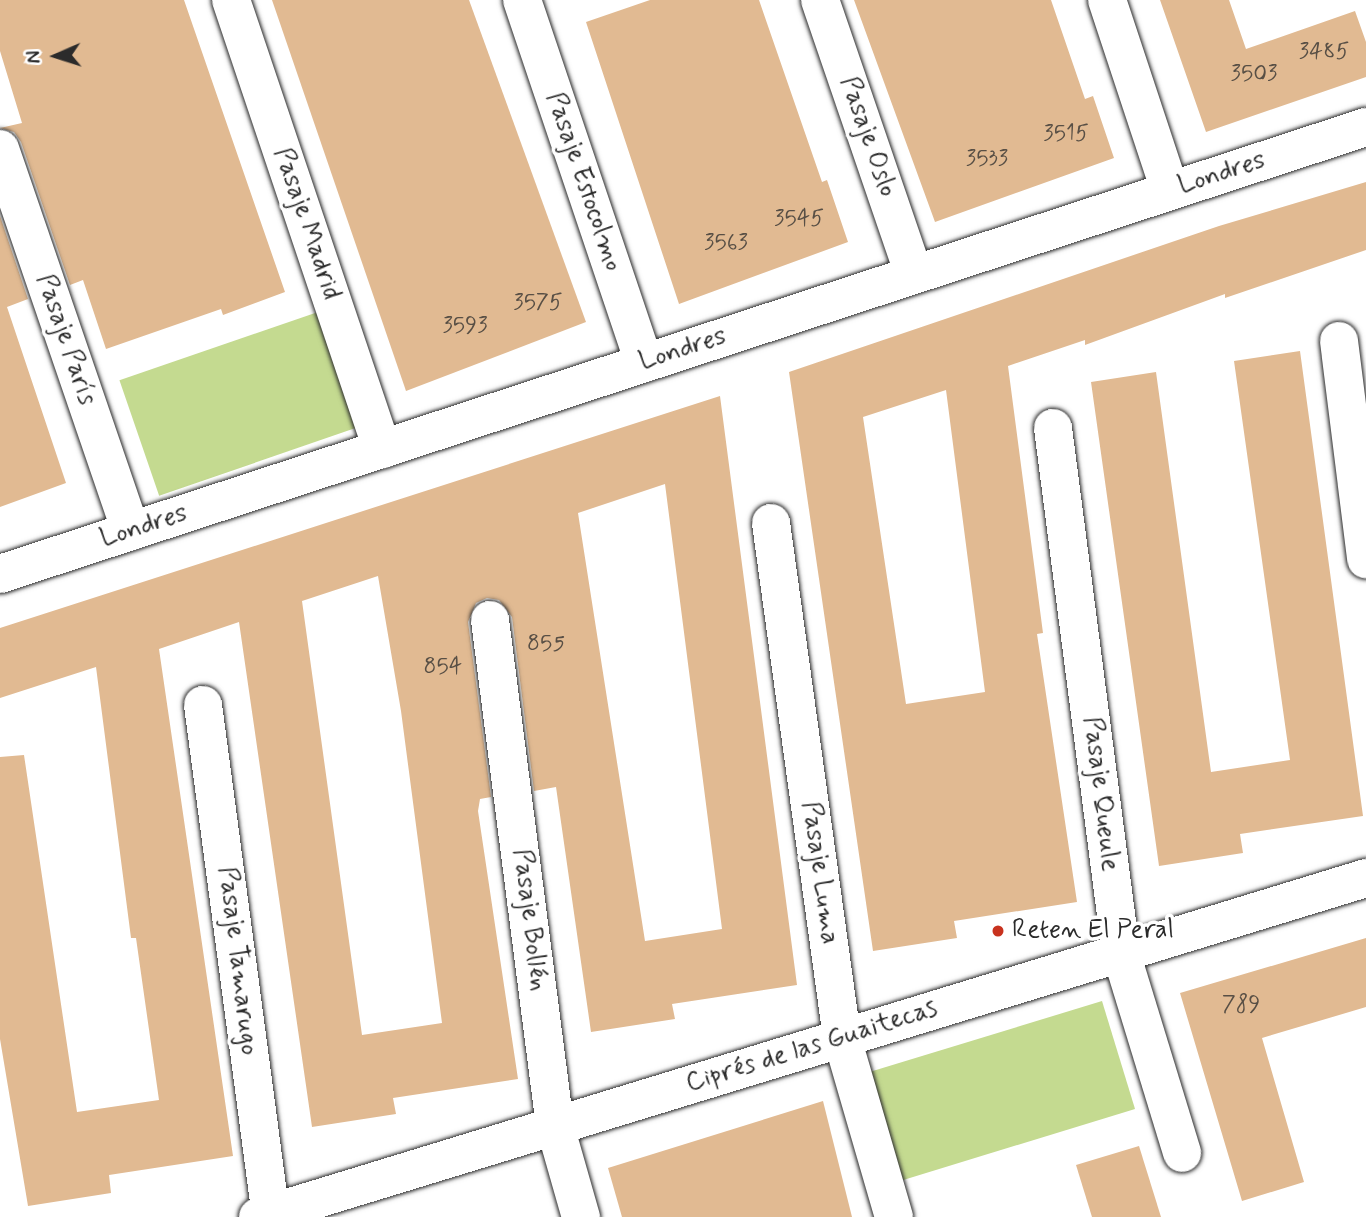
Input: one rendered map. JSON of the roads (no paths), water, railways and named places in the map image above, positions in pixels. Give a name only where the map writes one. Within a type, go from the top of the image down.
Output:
[{"type":"street","name":"Pasaje Madrid","points":[[231,0],[382,449]]},
{"type":"street","name":"Pasaje Estocolmo","points":[[522,0],[645,363]]},
{"type":"street","name":"Pasaje Oslo","points":[[820,0],[914,274]]},
{"type":"street","points":[[1107,0],[1170,191]]},
{"type":"street","name":"Londres","points":[[0,574],[1366,127]]},
{"type":"street","name":"Pasaje París","points":[[0,149],[131,531]]},
{"type":"street","points":[[1339,341],[1366,559]]},
{"type":"street","name":"Pasaje Queule","points":[[1053,428],[1121,953],[1182,1153]]},
{"type":"street","name":"Pasaje Luma","points":[[771,523],[842,1038],[894,1217]]},
{"type":"street","name":"Pasaje Bollén","points":[[490,620],[555,1126],[581,1217]]},
{"type":"street","name":"Pasaje Tamarugo","points":[[203,705],[266,1216]]},
{"type":"street","name":"Ciprés de las Guaitecas","points":[[266,1216],[1366,878]]},
{"type":"place","name":"Reten El Peral","points":[[998,931]]}]
